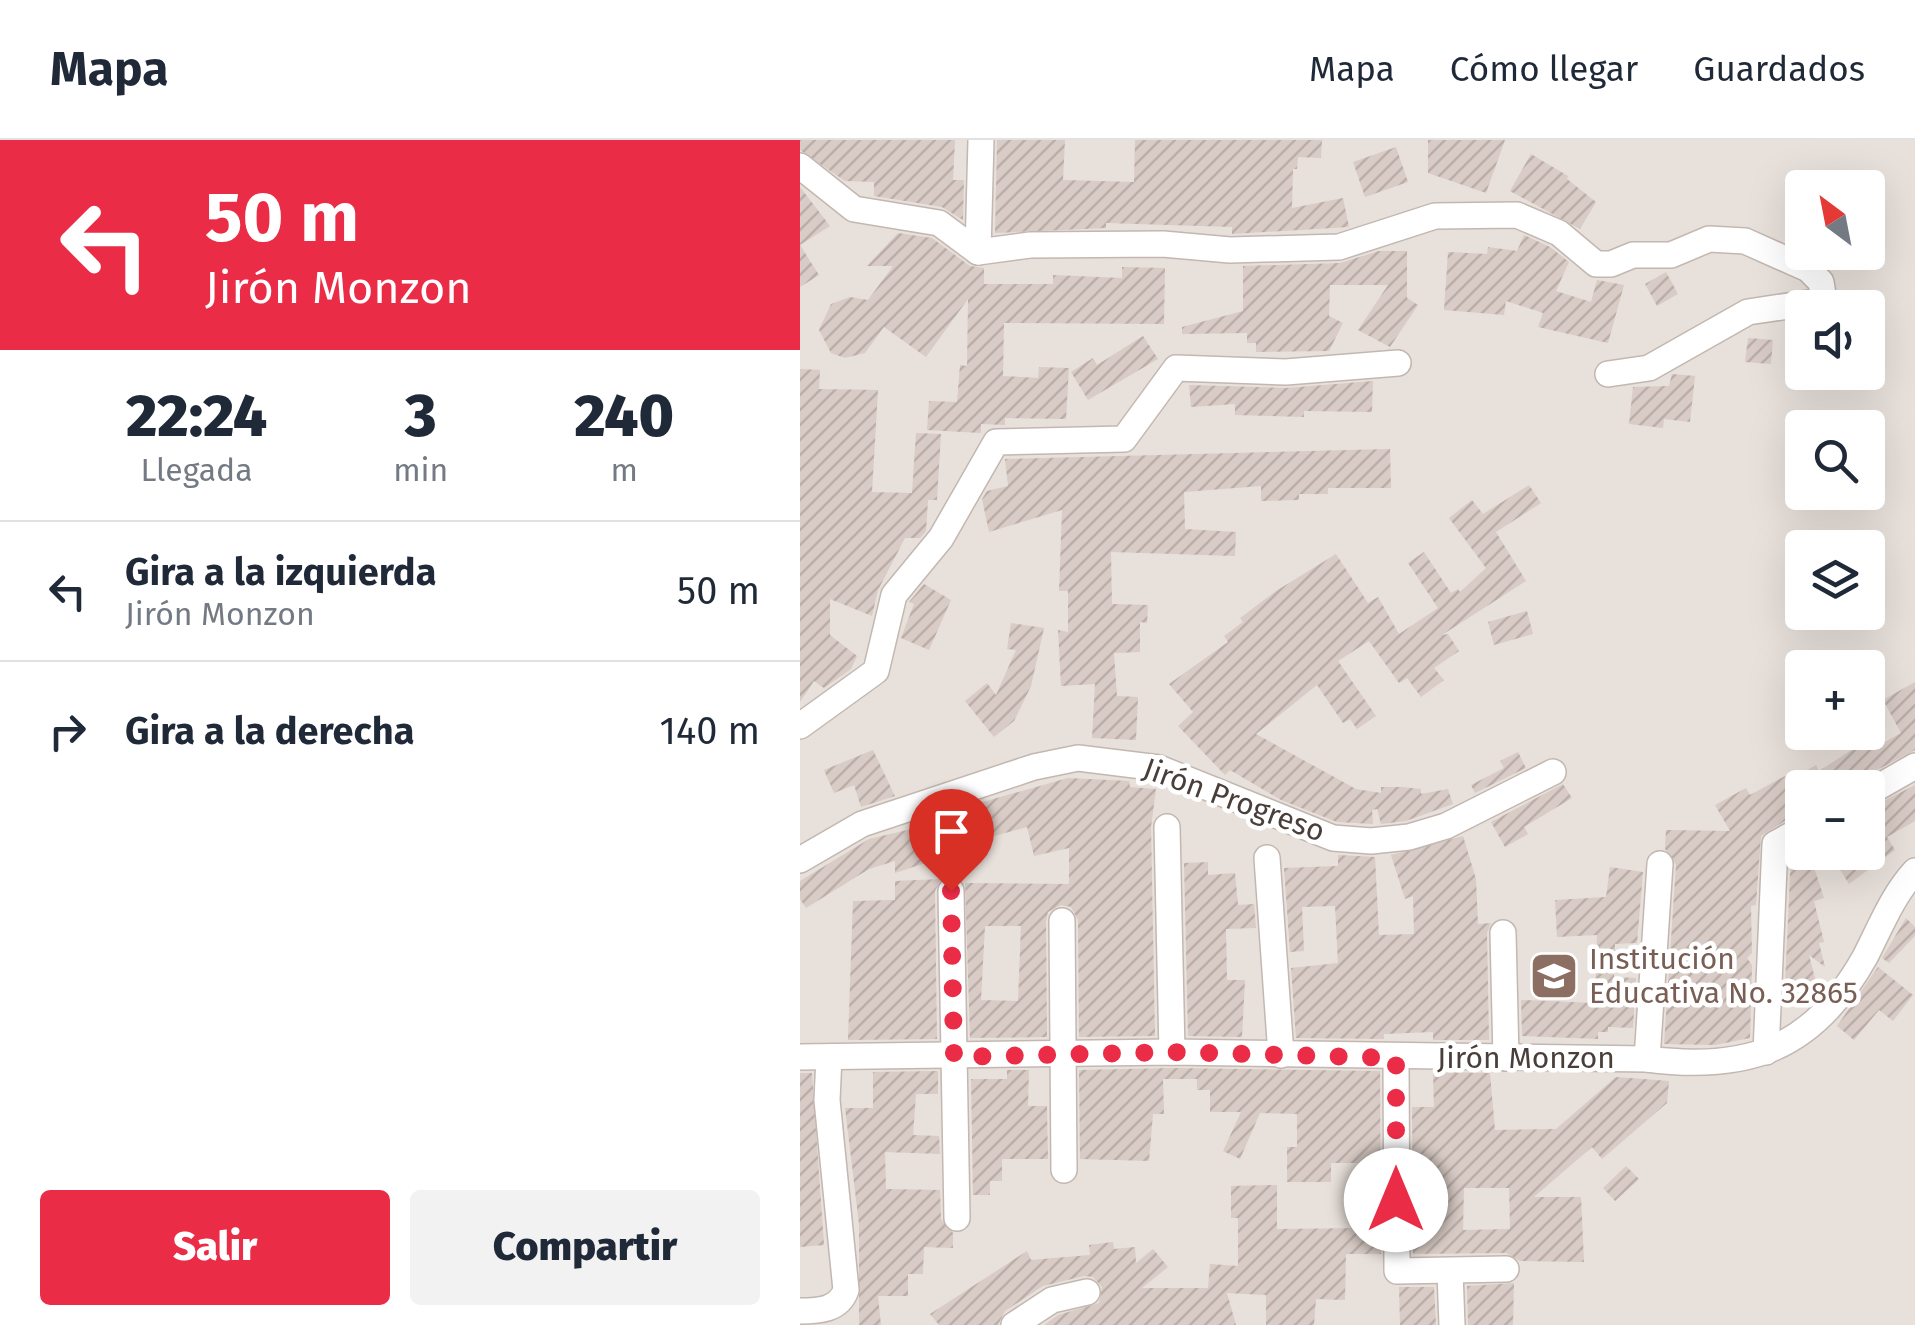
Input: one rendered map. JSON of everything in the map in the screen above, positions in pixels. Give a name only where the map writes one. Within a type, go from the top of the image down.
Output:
[{"type":"street","points":[[978,252],[982,140]]},
{"type":"street","points":[[800,166],[854,209],[939,224],[978,252],[1030,244],[1163,244],[1230,250],[1339,247],[1435,216],[1517,215],[1558,233],[1596,264],[1633,255],[1671,255],[1709,239],[1733,239],[1808,270],[1822,282],[1823,294],[1815,302],[1748,312],[1649,368],[1608,374]]},
{"type":"street","points":[[800,726],[876,671],[894,594],[941,538],[996,442],[1124,439],[1176,368],[1286,372],[1398,363]]},
{"type":"street","name":"Jirón Progreso","points":[[800,860],[862,824],[1034,767],[1078,758],[1159,768],[1334,838],[1371,841],[1409,837],[1446,826],[1552,772]]},
{"type":"street","points":[[1885,783],[1915,766]]},
{"type":"street","points":[[1167,827],[1172,1052]]},
{"type":"street","points":[[1766,1052],[1775,844],[1785,838]]},
{"type":"street","points":[[1266,858],[1281,1055]]},
{"type":"street","points":[[1647,1059],[1660,864]]},
{"type":"street","name":"Jirón Monzon","points":[[800,1057],[1172,1052],[1647,1059],[1700,1066],[1766,1052],[1818,1018],[1848,984],[1899,890],[1915,871]]},
{"type":"street","points":[[951,891],[958,1218]]},
{"type":"street","points":[[1062,921],[1064,1170]]},
{"type":"street","points":[[1503,933],[1506,1058]]},
{"type":"street","points":[[800,1311],[828,1308],[842,1300],[847,1279],[827,1100],[829,1057]]},
{"type":"street","points":[[1396,1058],[1397,1271],[1506,1269]]},
{"type":"street","points":[[1450,1272],[1452,1325]]},
{"type":"street","points":[[1014,1325],[1052,1300],[1087,1292]]},
{"type":"shaded area","points":[[800,140],[1915,140],[1915,1325],[800,1325]]},
{"type":"building","points":[[800,140],[955,140],[953,180],[964,180],[963,220],[942,207],[874,196],[874,182],[845,181],[800,150]]},
{"type":"building","points":[[997,140],[1065,140],[1063,180],[1134,182],[1135,140],[1322,140],[1321,158],[1298,157],[1297,169],[1293,169],[1292,208],[1343,198],[1349,227],[1232,234],[1232,227],[1106,223],[1106,228],[995,233]]},
{"type":"building","points":[[1428,140],[1505,140],[1486,193],[1428,173]]},
{"type":"building","points":[[1396,147],[1408,182],[1365,197],[1353,162]]},
{"type":"building","points":[[1531,154],[1568,176],[1596,202],[1580,229],[1510,191]]},
{"type":"building","points":[[800,187],[830,226],[800,245]]},
{"type":"building","points":[[898,233],[932,238],[970,266],[984,268],[984,284],[1053,284],[1053,275],[1122,278],[1122,267],[1165,268],[1164,324],[1004,323],[1003,376],[1038,378],[1039,367],[1069,368],[1066,419],[1005,418],[1005,425],[981,424],[981,433],[927,430],[929,401],[957,402],[960,365],[967,366],[968,299],[926,357],[884,327],[865,353],[845,358],[831,353],[819,330],[831,304],[850,297],[868,300],[893,266],[867,266]]},
{"type":"building","points":[[1524,235],[1550,247],[1569,262],[1556,291],[1591,302],[1597,280],[1624,285],[1608,343],[1538,327],[1543,313],[1506,301],[1504,315],[1444,310],[1448,252],[1487,254],[1488,247],[1517,251]]},
{"type":"building","points":[[800,245],[819,275],[800,287]]},
{"type":"building","points":[[1379,251],[1407,251],[1407,298],[1418,305],[1390,347],[1358,330],[1388,285],[1330,285],[1329,316],[1343,323],[1329,351],[1256,352],[1256,343],[1247,343],[1247,333],[1182,334],[1182,327],[1243,311],[1243,266],[1340,263]]},
{"type":"building","points":[[1666,272],[1678,294],[1657,306],[1645,284]]},
{"type":"building","points":[[1143,336],[1158,359],[1088,400],[1071,372],[1093,358],[1097,365]]},
{"type":"building","points":[[1748,338],[1773,340],[1771,364],[1745,362]]},
{"type":"building","points":[[800,369],[820,370],[819,389],[878,390],[872,492],[912,493],[916,433],[941,434],[937,500],[928,500],[926,531],[920,538],[905,538],[878,590],[872,616],[830,599],[830,635],[857,656],[851,669],[824,688],[814,681],[800,702]]},
{"type":"building","points":[[1672,374],[1695,376],[1690,422],[1664,419],[1663,428],[1629,424],[1633,387],[1669,386]]},
{"type":"building","points":[[1373,381],[1372,412],[1304,411],[1304,417],[1235,415],[1235,404],[1191,407],[1189,385],[1286,388]]},
{"type":"building","points":[[1390,449],[1391,488],[1328,488],[1328,494],[1299,494],[1299,500],[1261,501],[1261,486],[1184,492],[1185,529],[1236,532],[1235,556],[1111,552],[1112,604],[1148,605],[1147,623],[1140,622],[1140,652],[1114,653],[1117,696],[1138,697],[1136,740],[1092,738],[1095,684],[1061,686],[1058,630],[1068,632],[1068,591],[1059,591],[1062,510],[989,532],[982,499],[987,491],[1008,486],[1005,459]]},
{"type":"building","points":[[1529,485],[1541,503],[1496,532],[1526,581],[1442,635],[1448,634],[1459,651],[1434,668],[1444,680],[1421,697],[1407,678],[1399,683],[1369,641],[1338,661],[1376,716],[1357,729],[1350,719],[1343,723],[1317,685],[1256,734],[1356,789],[1381,793],[1381,787],[1402,787],[1421,789],[1421,794],[1448,789],[1453,804],[1406,821],[1381,824],[1377,809],[1372,810],[1373,824],[1337,822],[1281,800],[1230,770],[1225,775],[1178,726],[1193,712],[1169,684],[1228,642],[1224,636],[1243,622],[1240,618],[1276,591],[1336,554],[1368,603],[1378,597],[1399,634],[1438,608],[1408,563],[1424,552],[1451,593],[1458,589],[1460,592],[1486,568],[1449,518],[1472,500],[1483,514]]},
{"type":"building","points":[[924,584],[951,600],[929,650],[901,638],[914,604],[909,602]]},
{"type":"building","points":[[1527,611],[1533,634],[1494,645],[1488,622]]},
{"type":"building","points":[[1011,623],[1044,628],[1031,686],[1014,721],[994,737],[965,701],[987,683],[996,695],[1016,650],[1007,649]]},
{"type":"building","points":[[1915,682],[1915,750],[1877,770],[1821,770],[1852,750],[1885,750],[1885,742],[1901,733],[1885,699]]},
{"type":"building","points":[[873,750],[895,796],[861,807],[854,785],[834,793],[824,770]]},
{"type":"building","points":[[1518,752],[1526,768],[1475,793],[1471,785],[1504,768],[1500,761]]},
{"type":"building","points":[[1785,776],[1785,821],[1761,836],[1756,905],[1751,906],[1752,953],[1747,958],[1752,965],[1750,1038],[1715,1045],[1664,1044],[1676,865],[1665,849],[1666,830],[1730,831],[1715,805],[1746,788],[1750,795]]},
{"type":"building","points":[[1068,778],[1129,781],[1130,787],[1156,789],[1151,827],[1155,1036],[1079,1037],[1078,920],[1071,907],[1061,905],[1048,912],[1046,921],[1047,1037],[970,1038],[965,883],[1069,884],[1069,848],[1034,856],[1027,827],[969,843],[971,848],[895,873],[895,861],[869,869],[806,908],[800,899],[800,881],[869,839],[937,823],[936,819]],"holes":[[[985,926],[1021,926],[1018,1001],[981,1000]]]},
{"type":"building","points":[[1563,784],[1572,798],[1524,827],[1528,834],[1505,847],[1491,822]]},
{"type":"building","points":[[1915,785],[1915,821],[1887,837],[1895,850],[1885,857],[1885,800]]},
{"type":"building","points":[[1463,836],[1476,879],[1478,924],[1491,923],[1487,933],[1489,1040],[1433,1040],[1433,1032],[1384,1034],[1384,1039],[1296,1038],[1291,968],[1338,963],[1335,906],[1302,907],[1304,951],[1290,952],[1284,868],[1338,866],[1338,855],[1375,857],[1379,935],[1414,934],[1413,896],[1405,899],[1391,855]]},
{"type":"building","points":[[1208,862],[1208,875],[1235,873],[1238,905],[1254,904],[1256,928],[1226,929],[1227,980],[1245,980],[1242,1037],[1188,1036],[1184,863]]},
{"type":"building","points":[[1610,867],[1643,872],[1637,943],[1615,944],[1614,977],[1636,978],[1633,1028],[1608,1027],[1608,1032],[1598,1032],[1598,1039],[1522,1036],[1521,1000],[1595,1003],[1597,935],[1557,937],[1555,900],[1606,897]]},
{"type":"building","points":[[1790,870],[1815,870],[1824,898],[1814,901],[1824,942],[1819,943],[1825,967],[1809,955],[1819,994],[1810,1004],[1785,984]]},
{"type":"building","points":[[1840,870],[1868,870],[1849,884]]},
{"type":"building","points":[[941,879],[935,891],[937,1039],[848,1040],[853,901],[895,900],[895,881]]},
{"type":"building","points":[[1906,918],[1915,927],[1915,936],[1889,963],[1882,958]]},
{"type":"building","points":[[1878,967],[1913,995],[1893,1021],[1879,1010],[1854,1040],[1837,1026]]},
{"type":"building","points":[[1007,1070],[1029,1070],[1028,1106],[1047,1106],[1048,1159],[1002,1159],[1002,1181],[990,1181],[990,1195],[973,1195],[971,1079],[1007,1079]]},
{"type":"building","points":[[1079,1070],[1380,1071],[1381,1254],[1346,1254],[1345,1300],[1316,1299],[1314,1325],[1266,1325],[1266,1295],[1227,1293],[1236,1325],[1044,1325],[1058,1315],[1099,1303],[1102,1287],[1093,1277],[1084,1276],[1043,1286],[1005,1311],[998,1325],[939,1325],[930,1314],[1027,1251],[1031,1260],[1090,1255],[1089,1245],[1113,1242],[1114,1249],[1135,1247],[1136,1263],[1153,1249],[1168,1267],[1142,1288],[1208,1288],[1210,1264],[1238,1266],[1238,1218],[1231,1218],[1231,1186],[1277,1185],[1277,1229],[1361,1228],[1362,1163],[1331,1163],[1331,1182],[1287,1182],[1287,1147],[1297,1147],[1297,1114],[1260,1113],[1240,1159],[1223,1151],[1241,1112],[1210,1112],[1210,1090],[1197,1090],[1197,1079],[1163,1079],[1164,1114],[1153,1114],[1149,1161],[1080,1159]]},
{"type":"building","points":[[938,1071],[938,1094],[916,1094],[913,1135],[939,1136],[940,1154],[885,1152],[886,1189],[940,1190],[941,1219],[953,1233],[953,1248],[924,1247],[923,1274],[908,1274],[908,1296],[878,1296],[881,1325],[859,1325],[859,1224],[845,1108],[873,1108],[873,1072]]},
{"type":"building","points":[[1433,1072],[1490,1073],[1495,1130],[1556,1129],[1616,1077],[1669,1081],[1667,1103],[1602,1159],[1592,1147],[1534,1197],[1581,1197],[1584,1262],[1520,1261],[1506,1253],[1413,1254],[1412,1107],[1434,1107]],"holes":[[[1464,1188],[1509,1188],[1510,1229],[1463,1230]]]},
{"type":"building","points":[[800,1073],[812,1073],[824,1245],[800,1247]]},
{"type":"building","points":[[1626,1166],[1639,1179],[1615,1201],[1603,1188]]},
{"type":"building","points":[[1514,1283],[1513,1325],[1468,1325],[1467,1286]]},
{"type":"building","points":[[1399,1287],[1434,1287],[1436,1325],[1400,1325]]},
{"type":"place","name":"Institución Educativa No. 32865","points":[[1554,976]]},
{"type":"route","points":[[951,891],[954,1057],[1172,1052],[1396,1058],[1396,1200]]}]
